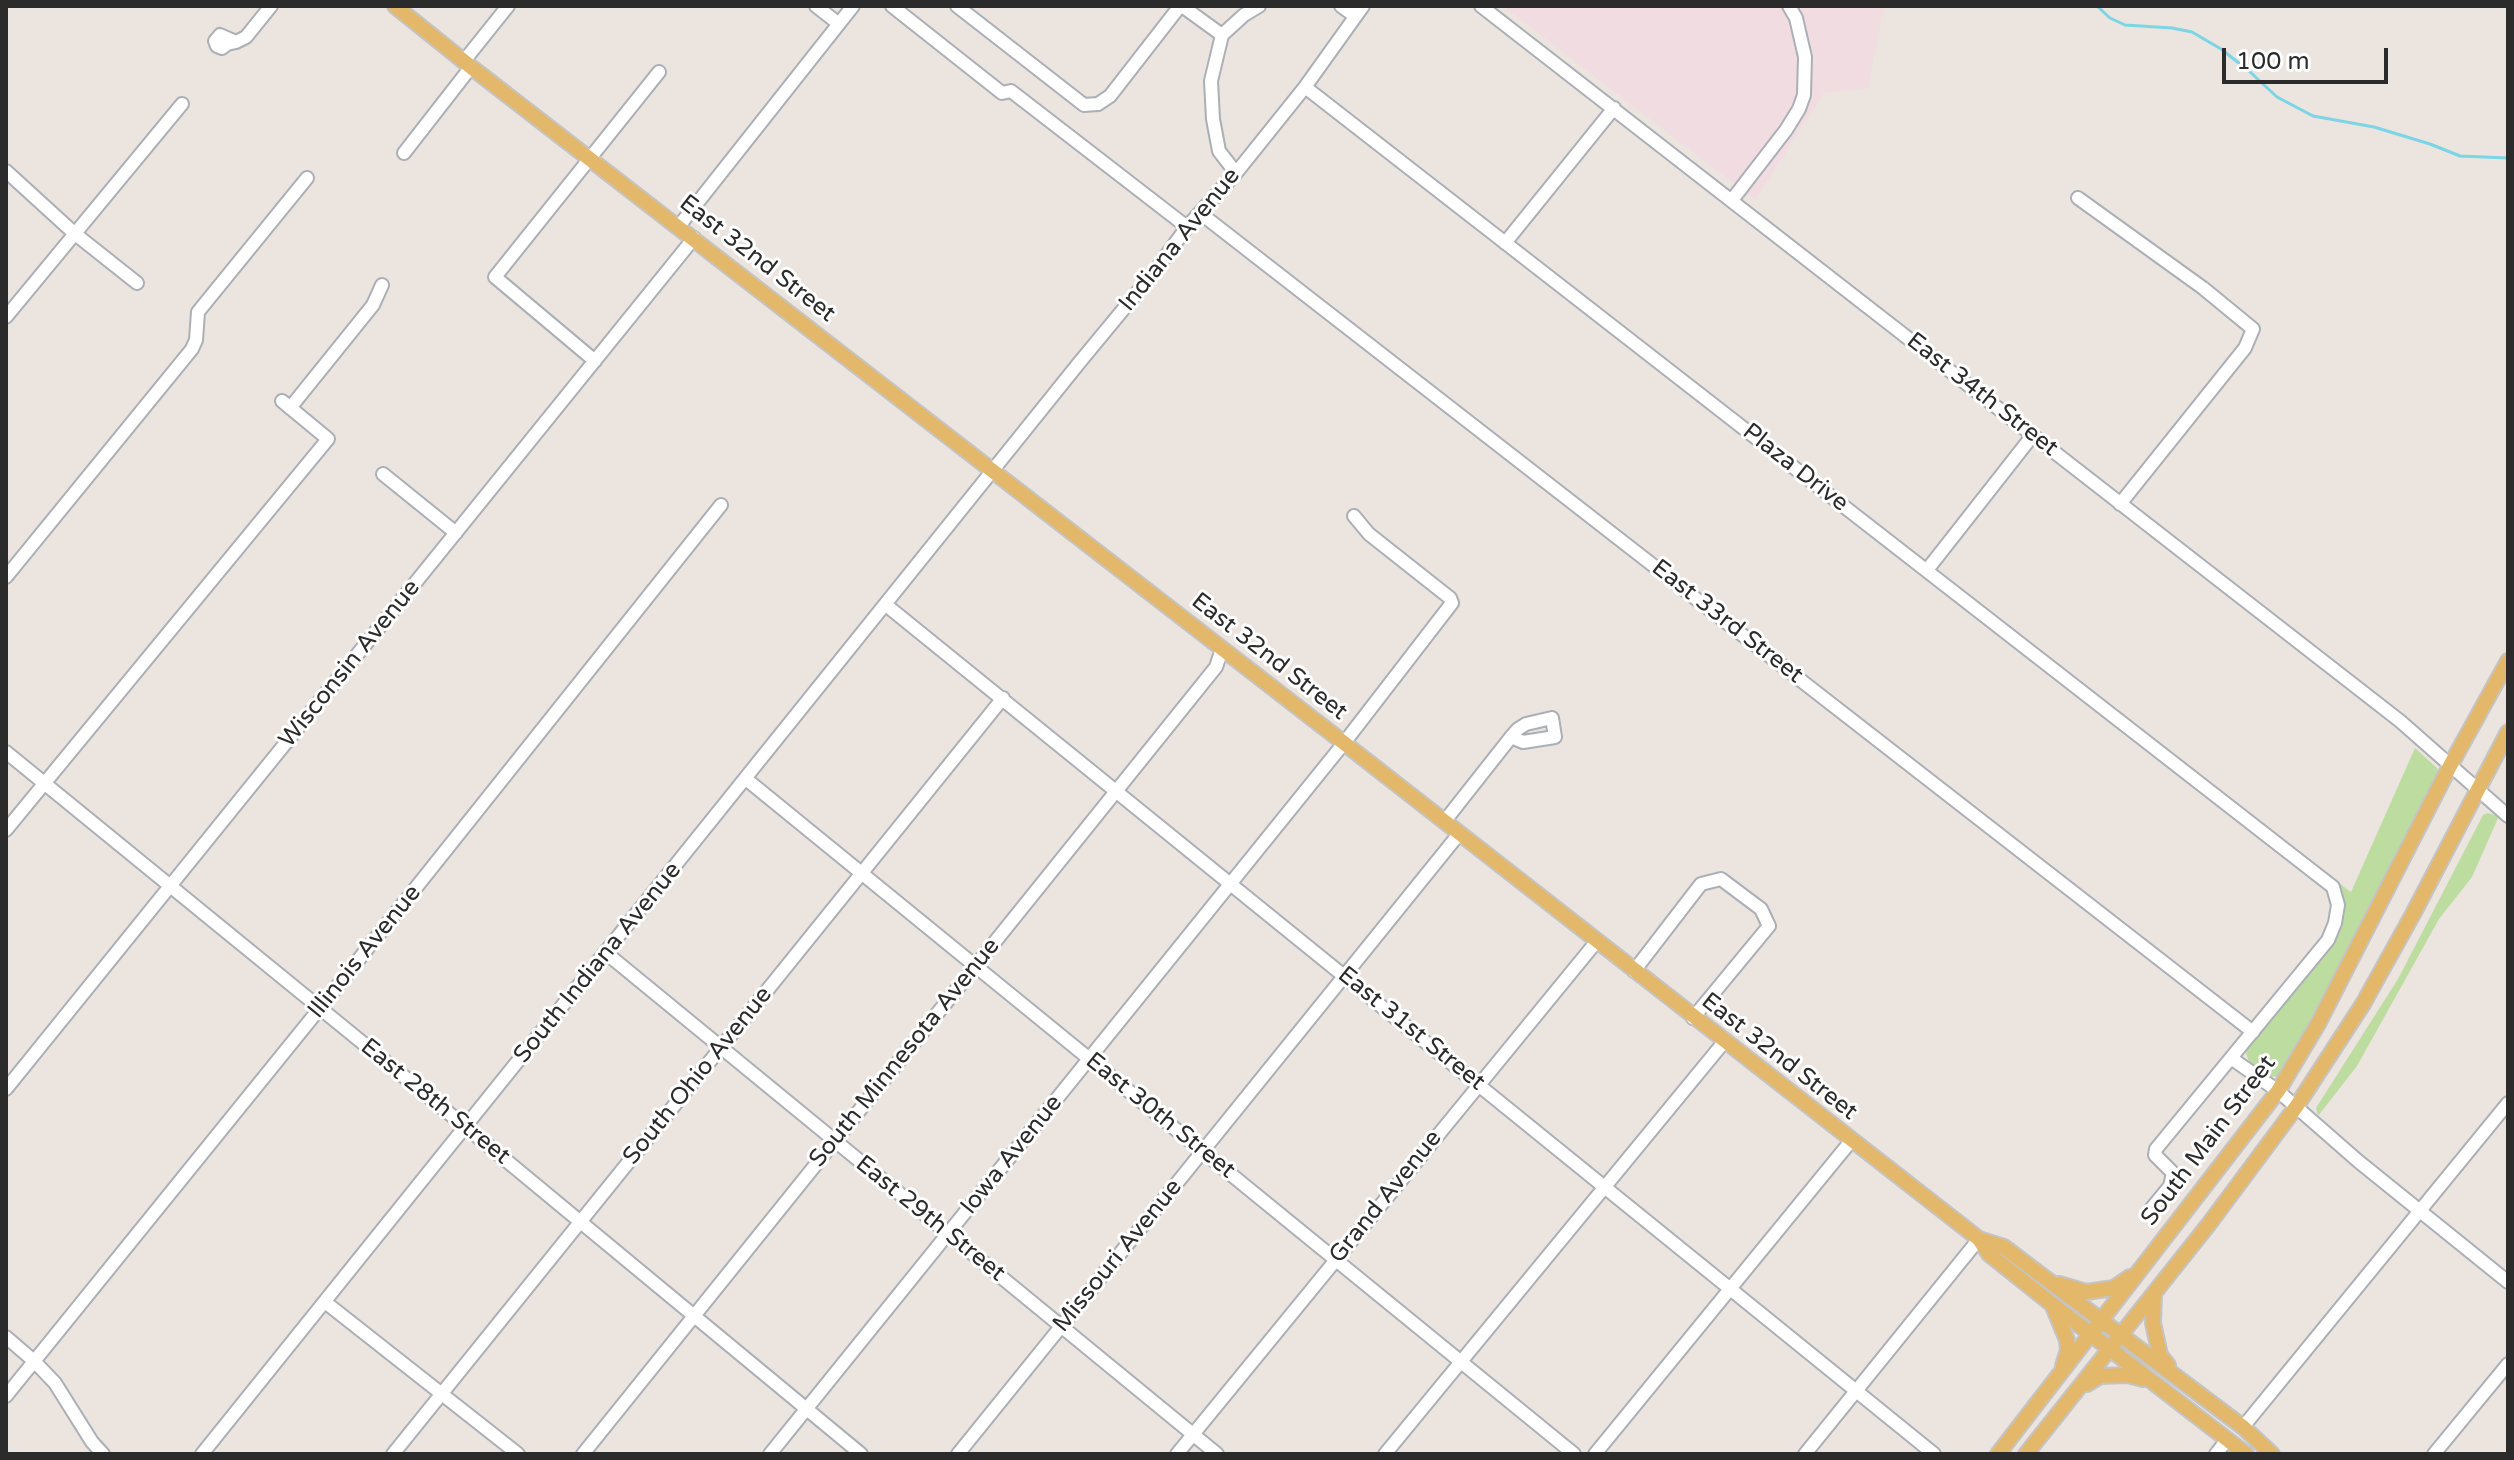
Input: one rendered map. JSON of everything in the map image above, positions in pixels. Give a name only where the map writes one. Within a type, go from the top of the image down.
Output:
[{"type":"main road","name":"East 32nd Street","points":[[395,6],[1979,1239],[1989,1254],[2246,1454]]},
{"type":"main road","name":"South Main Street","points":[[1998,1454],[2278,1091],[2318,1024],[2450,766],[2508,661]]},
{"type":"main road","name":"South Main Street","points":[[2026,1454],[2296,1107],[2363,1004],[2508,732]]},
{"type":"main road","points":[[1979,1239],[2004,1247],[2243,1427],[2272,1454]]},
{"type":"main road","points":[[2050,1281],[2086,1292],[2114,1288],[2140,1270]]},
{"type":"main road","points":[[2154,1293],[2153,1323],[2160,1355],[2178,1378]]},
{"type":"main road","points":[[2053,1305],[2067,1340],[2068,1350],[2061,1373]]},
{"type":"main road","points":[[2079,1388],[2100,1376],[2128,1375],[2151,1381]]},
{"type":"street","points":[[236,42],[246,37],[271,6]]},
{"type":"street","points":[[404,153],[508,6]]},
{"type":"street","points":[[816,6],[839,24]]},
{"type":"street","points":[[679,226],[853,6]]},
{"type":"street","points":[[892,6],[1002,93],[1011,91],[1187,227]]},
{"type":"street","points":[[957,6],[1084,105],[1098,104],[1110,96],[1181,6],[1222,35]]},
{"type":"street","points":[[1236,173],[1219,151],[1211,100],[1213,71],[1222,35],[1259,6]]},
{"type":"street","points":[[1341,6],[1359,11]]},
{"type":"street","name":"East 34th Street","points":[[1481,6],[2400,721],[2508,816]]},
{"type":"street","points":[[1732,200],[1786,130],[1804,95],[1805,57],[1796,18],[1789,6]]},
{"type":"street","name":"Indiana Avenue","points":[[993,470],[1155,271],[1187,227],[1236,173],[1305,87],[1359,11]]},
{"type":"street","points":[[595,361],[495,277],[659,72]]},
{"type":"street","name":"Plaza Drive","points":[[1305,87],[2333,887],[2338,905],[2328,940],[2156,1149],[2155,1155],[2173,1173],[2170,1186],[2151,1209]]},
{"type":"street","points":[[6,317],[182,104]]},
{"type":"street","points":[[1505,243],[1614,108]]},
{"type":"street","points":[[6,171],[74,233],[137,283]]},
{"type":"street","points":[[6,577],[192,349],[196,340],[198,312],[307,178]]},
{"type":"street","points":[[2078,198],[2252,326],[2252,336],[2245,348],[2120,504]]},
{"type":"street","name":"East 33rd Street","points":[[1200,213],[2253,1032]]},
{"type":"street","name":"Wisconsin Avenue","points":[[6,1089],[694,238]]},
{"type":"street","points":[[6,830],[328,439],[286,404],[373,305],[382,285]]},
{"type":"street","points":[[1927,570],[2033,435]]},
{"type":"street","name":"South Indiana Avenue","points":[[202,1454],[993,470]]},
{"type":"street","points":[[383,474],[456,533]]},
{"type":"street","name":"Illinois Avenue","points":[[6,1396],[721,505]]},
{"type":"street","name":"Iowa Avenue","points":[[770,1454],[1344,743],[1452,603],[1450,598],[1369,534],[1354,516]]},
{"type":"street","name":"East 31st Street","points":[[886,605],[1934,1454]]},
{"type":"street","name":"South Minnesota Avenue","points":[[583,1454],[1216,667],[1222,649]]},
{"type":"street","name":"South Ohio Avenue","points":[[393,1454],[1003,698]]},
{"type":"street","points":[[1444,822],[1511,737]]},
{"type":"street","name":"East 28th Street","points":[[6,752],[861,1454]]},
{"type":"street","name":"East 30th Street","points":[[746,779],[1574,1454]]},
{"type":"street","name":"Missouri Avenue","points":[[958,1454],[1459,834]]},
{"type":"street","points":[[1634,971],[1701,884],[1721,879],[1761,909],[1769,926],[1693,1018]]},
{"type":"street","name":"Grand Avenue","points":[[1177,1454],[1597,941]]},
{"type":"street","name":"East 29th Street","points":[[606,953],[1217,1454]]},
{"type":"street","points":[[1385,1454],[1724,1042]]},
{"type":"street","points":[[2231,1058],[2278,1091],[2508,1282]]},
{"type":"street","points":[[2243,1427],[2508,1103]]},
{"type":"street","points":[[1595,1454],[1851,1141]]},
{"type":"street","points":[[1805,1454],[1979,1239]]},
{"type":"street","points":[[325,1302],[518,1454]]},
{"type":"street","points":[[6,1337],[55,1383],[103,1454]]},
{"type":"street","points":[[2434,1454],[2508,1364]]},
{"type":"street","points":[[2216,1454],[2227,1440]]},
{"type":"shaded area","points":[[1503,6],[1884,6],[1868,88],[1824,93],[1755,200]]},
{"type":"green space","points":[[2415,748],[2437,768],[2440,776],[2323,1005],[2280,1076],[2270,1077],[2250,1063],[2246,1054],[2248,1046],[2334,939],[2344,912],[2337,882],[2351,892]]},
{"type":"green space","points":[[2483,815],[2499,816],[2472,877],[2439,919],[2357,1066],[2318,1116],[2316,1108],[2398,979]]},
{"type":"waterway","points":[[2097,6],[2110,18],[2125,25],[2192,32],[2221,49],[2277,97],[2313,116],[2374,127],[2460,156],[2508,158]]}]
